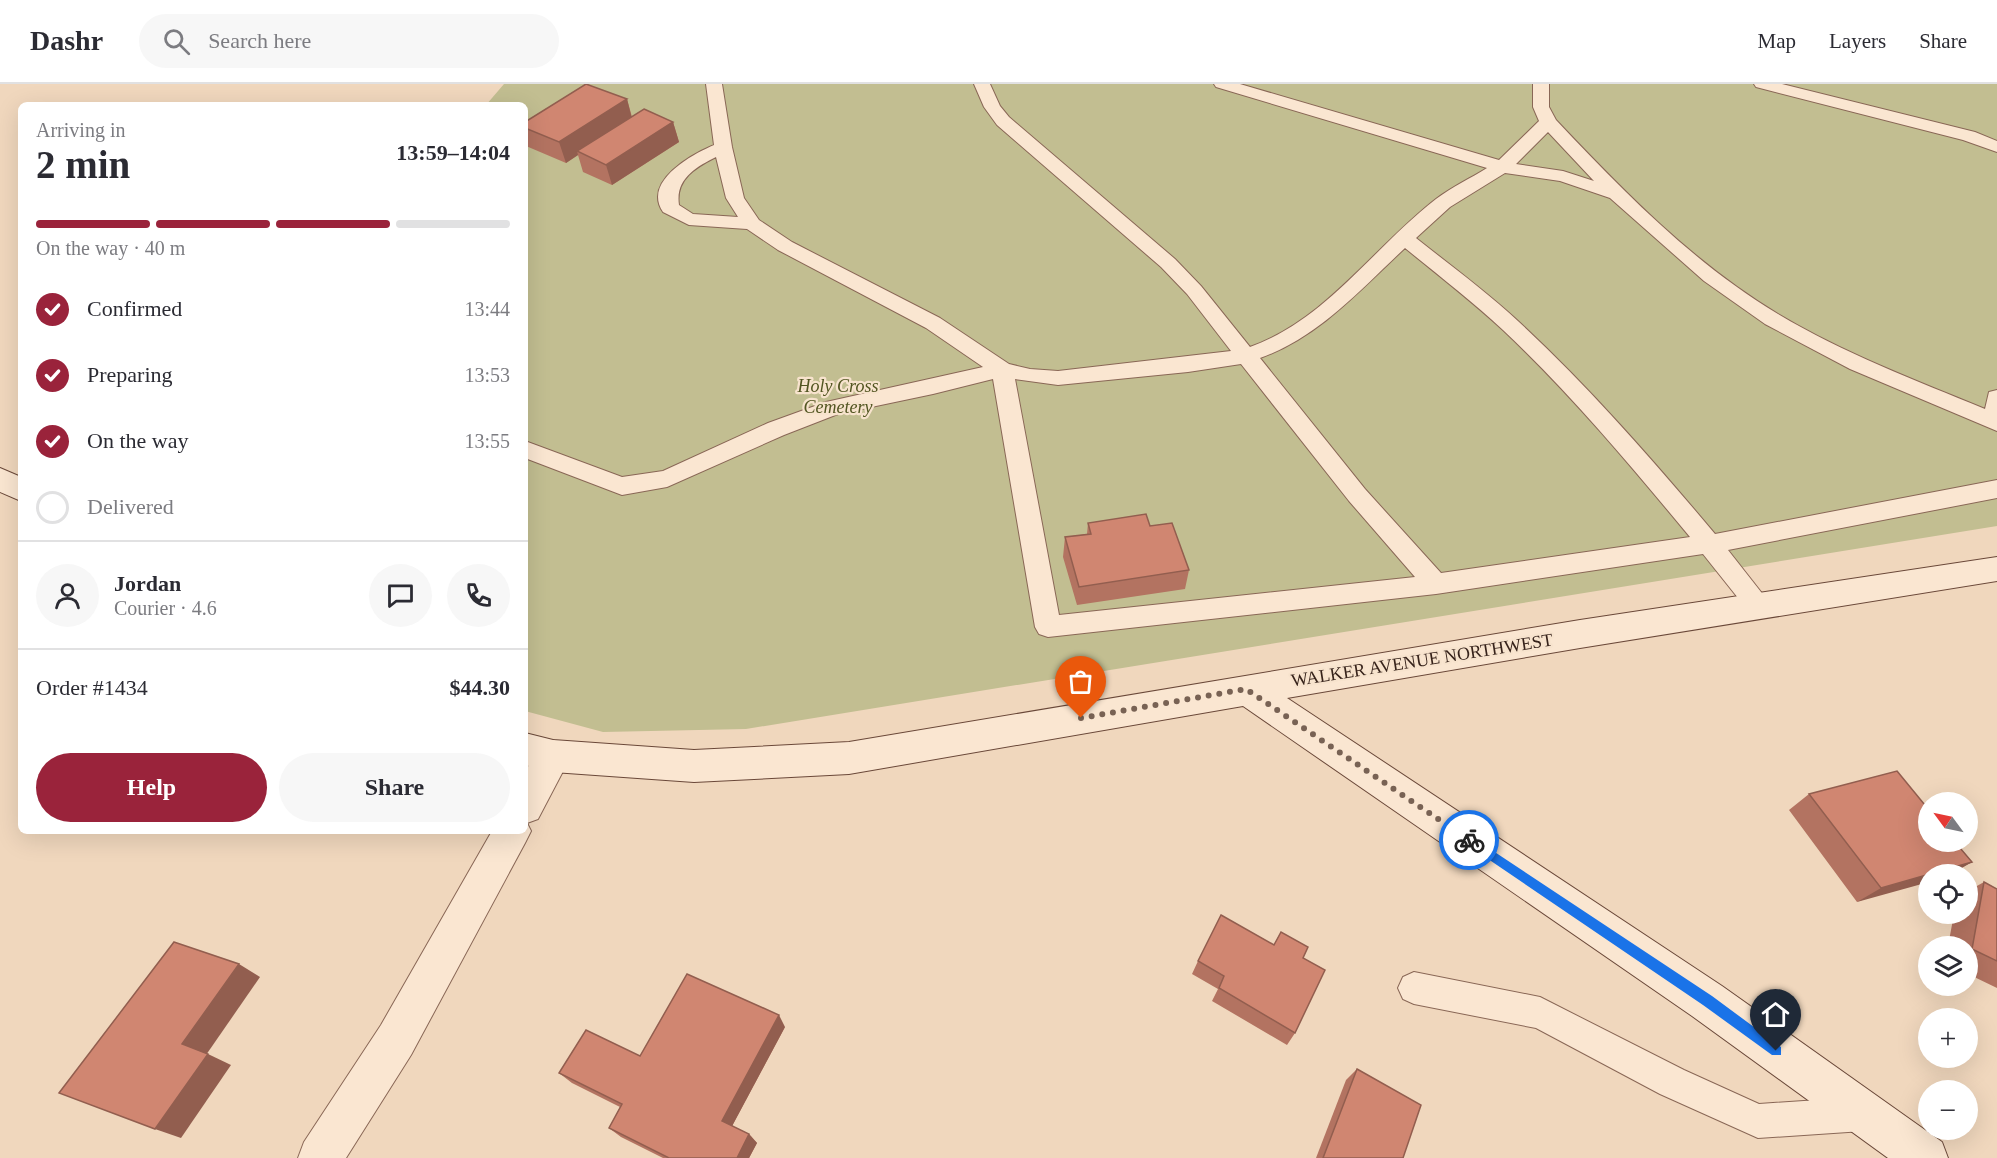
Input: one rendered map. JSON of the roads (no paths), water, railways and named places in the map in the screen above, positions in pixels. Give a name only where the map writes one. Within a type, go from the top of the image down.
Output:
[{"type":"main road","points":[[0,479],[18,488]]},
{"type":"main road","name":"WALKER AVENUE NORTHWEST","points":[[539,752],[694,766],[849,758],[1246,689],[1997,569]]},
{"type":"main road","points":[[1246,689],[1707,1001],[1926,1158]]},
{"type":"main road","points":[[528,795],[539,752]]},
{"type":"main road","points":[[320,1158],[396,1040],[510,834]]},
{"type":"lane","points":[[714,84],[723,147],[735,198],[752,224],[784,246],[933,323],[1002,369],[1030,376],[1078,377],[1245,356],[1279,344],[1316,321],[1443,203],[1502,167],[1548,122]]},
{"type":"lane","points":[[982,84],[992,107],[1003,121],[1168,263],[1213,313],[1357,495],[1436,584]]},
{"type":"lane","points":[[1222,84],[1502,167],[1563,176],[1620,198]]},
{"type":"lane","points":[[1541,84],[1541,107],[1548,122],[1620,198],[1711,276],[1772,319],[1857,364],[1995,422],[1997,397]]},
{"type":"lane","points":[[1762,84],[1961,134],[1997,147]]},
{"type":"lane","points":[[723,147],[701,157],[678,174],[668,193],[670,208],[689,219],[752,224]]},
{"type":"lane","points":[[1405,239],[1508,324],[1545,359],[1709,544],[1759,606]]},
{"type":"lane","points":[[528,451],[622,486],[642,485],[667,479],[776,429],[834,407],[933,387],[1002,369]]},
{"type":"lane","points":[[1002,369],[1048,627],[1436,584],[1709,544],[1997,489]]},
{"type":"lane","points":[[1414,988],[1540,1013],[1672,1082],[1758,1121],[1863,1114]]},
{"type":"park label","name":"Holy Cross Cemetery","points":[[838,396]]}]
